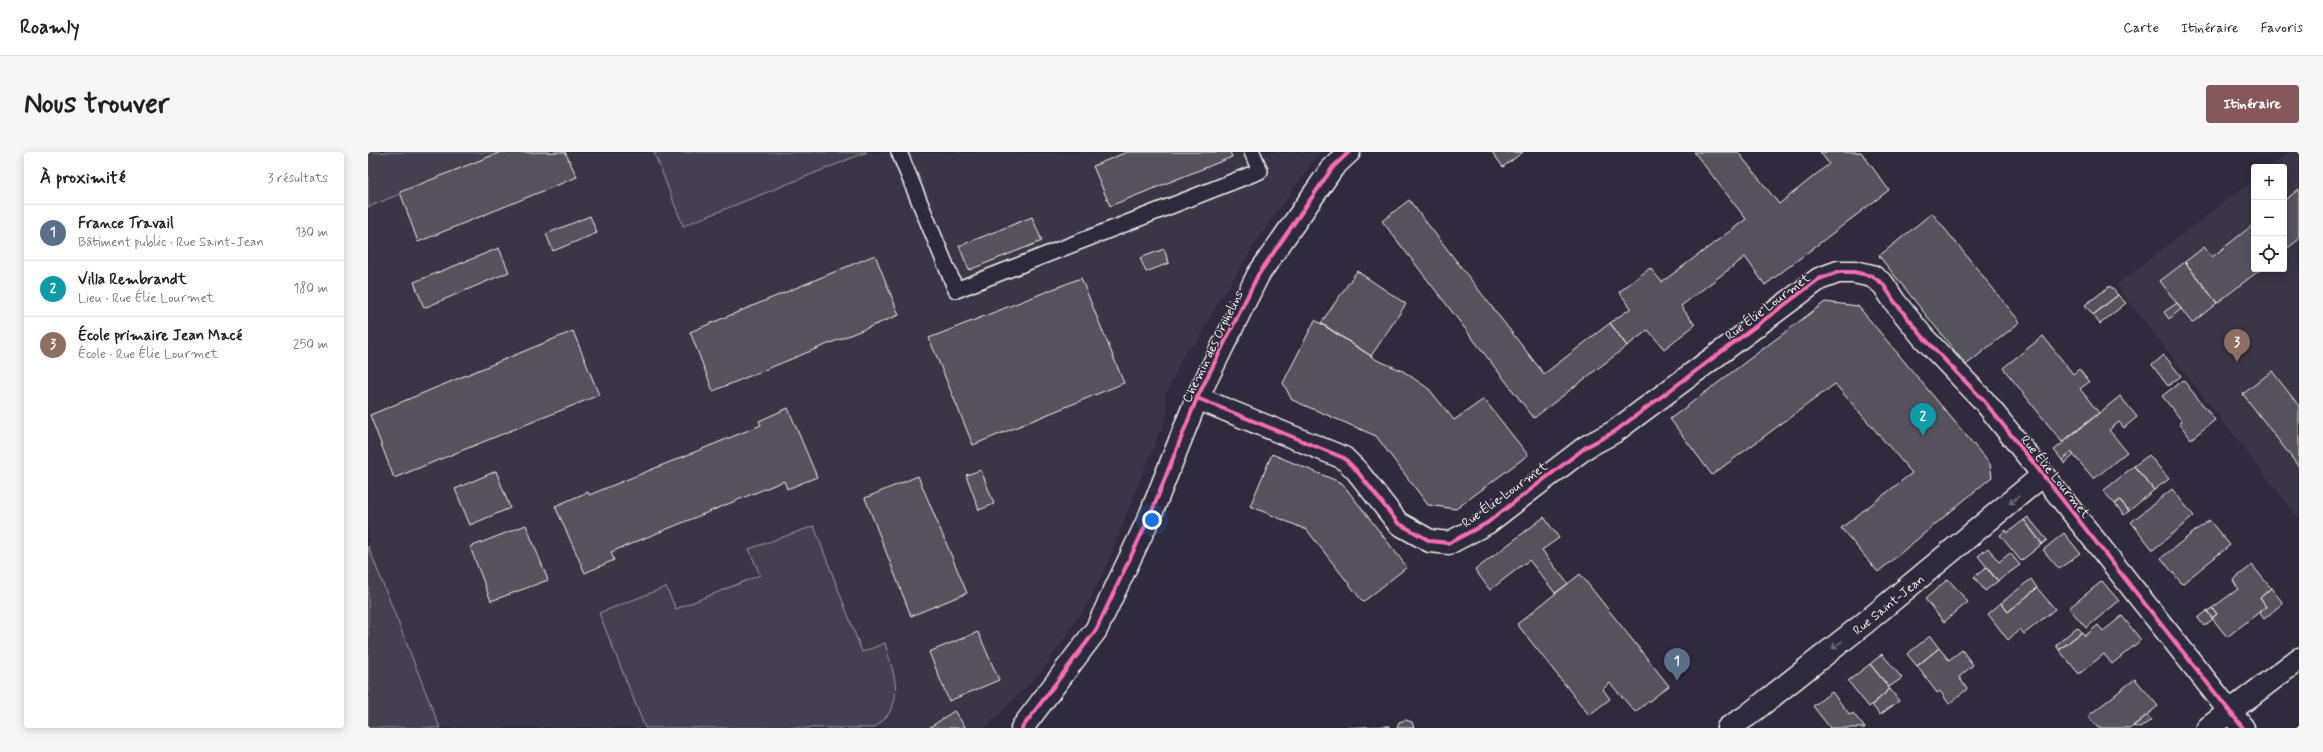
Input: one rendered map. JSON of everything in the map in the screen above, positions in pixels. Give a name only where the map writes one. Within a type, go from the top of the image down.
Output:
[{"type":"street","name":"Chemin des Orphelins","points":[[1022,728],[1096,630],[1150,516],[1197,398],[1258,275],[1333,167],[1349,152]]},
{"type":"street","name":"Rue Élie Lourmet","points":[[1197,398],[1344,458],[1358,471],[1398,523],[1430,542],[1449,543],[1487,523],[1586,447],[1614,432],[1819,279],[1838,272],[1854,272],[1872,276],[1883,284],[1894,301],[1923,337],[1984,402],[2243,728]]},
{"type":"street","name":"Rue Saint-Jean","points":[[1728,728],[1747,716],[1866,622],[2043,475]]},
{"type":"street","points":[[2208,728],[2299,658]]},
{"type":"lane","points":[[899,152],[956,290],[1260,171],[1252,152]]},
{"type":"shaded area","points":[[368,152],[1320,152],[1262,233],[1218,303],[1197,343],[1185,351],[1165,398],[1168,413],[1137,487],[1111,556],[1088,604],[1039,675],[985,728],[440,728],[368,546]]},
{"type":"shaded area","points":[[368,152],[502,152],[368,207]]},
{"type":"shaded area","points":[[654,152],[867,152],[683,226]]},
{"type":"shaded area","points":[[2289,152],[2299,152],[2299,519],[2116,285],[2251,181],[2251,272],[2287,272],[2287,164],[2273,164]]},
{"type":"shaded area","points":[[814,526],[862,652],[885,643],[896,689],[895,699],[885,719],[874,728],[645,728],[599,613],[666,587],[676,609],[760,575],[749,549]]},
{"type":"shaded area","points":[[368,546],[440,728],[368,728]]},
{"type":"building","points":[[501,152],[565,152],[577,177],[418,242],[400,192]]},
{"type":"building","points":[[1127,152],[1230,152],[1232,157],[1110,206],[1093,166]]},
{"type":"building","points":[[1492,152],[1523,152],[1503,167]]},
{"type":"building","points":[[1694,152],[1738,152],[1779,204],[1829,164],[1820,152],[1861,152],[1889,190],[1765,285],[1745,257],[1681,306],[1695,325],[1664,349],[1648,330],[1627,346],[1610,323],[1631,308],[1619,292],[1650,268],[1662,282],[1746,219]]},
{"type":"building","points":[[2299,189],[2299,239],[2287,249],[2287,200]]},
{"type":"building","points":[[1409,200],[1544,374],[1610,323],[1627,346],[1534,418],[1382,221]]},
{"type":"building","points":[[1932,213],[2020,322],[1966,365],[1879,256]]},
{"type":"building","points":[[590,216],[597,233],[553,251],[546,234]]},
{"type":"building","points":[[1032,217],[1042,241],[969,270],[959,246]]},
{"type":"building","points":[[2251,226],[2251,272],[2257,272],[2217,303],[2185,262],[2204,247],[2212,257]]},
{"type":"building","points":[[499,248],[509,272],[424,308],[414,282]]},
{"type":"building","points":[[1164,249],[1169,263],[1146,272],[1140,258]]},
{"type":"building","points":[[875,255],[899,315],[713,391],[690,332]]},
{"type":"building","points":[[2185,262],[2217,303],[2192,323],[2160,281]]},
{"type":"building","points":[[1357,271],[1406,304],[1371,356],[1321,323]]},
{"type":"building","points":[[1081,278],[1124,383],[973,445],[929,338]]},
{"type":"building","points":[[2110,286],[2118,295],[2093,315],[2085,305]]},
{"type":"building","points":[[2118,295],[2126,303],[2100,324],[2093,315]]},
{"type":"building","points":[[1825,302],[1858,306],[1990,464],[1992,477],[1878,572],[1841,528],[1912,473],[1835,384],[1712,475],[1670,419]]},
{"type":"building","points":[[2177,303],[2181,309],[2169,319],[2164,312]]},
{"type":"building","points":[[1315,320],[1377,360],[1403,371],[1429,389],[1454,420],[1484,399],[1528,455],[1456,509],[1428,505],[1376,436],[1292,400],[1283,383]]},
{"type":"building","points":[[573,331],[599,395],[394,478],[370,415]]},
{"type":"building","points":[[2043,336],[2073,374],[2079,369],[2089,382],[2080,389],[2099,413],[2062,442],[2003,368]]},
{"type":"building","points":[[2164,355],[2181,376],[2168,386],[2152,365]]},
{"type":"building","points":[[2272,371],[2299,406],[2299,467],[2243,394]]},
{"type":"building","points":[[2183,380],[2215,420],[2191,439],[2179,423],[2182,421],[2162,396]]},
{"type":"building","points":[[2120,396],[2137,417],[2124,428],[2119,422],[2109,430],[2127,452],[2094,479],[2071,452],[2062,460],[2054,450]]},
{"type":"building","points":[[788,408],[817,477],[787,489],[784,481],[611,552],[614,560],[585,573],[555,506],[588,492],[589,495],[761,425],[759,421]]},
{"type":"building","points":[[2071,452],[2074,455],[2064,464],[2062,460]]},
{"type":"building","points":[[1272,454],[1342,483],[1407,567],[1363,602],[1307,530],[1250,506]]},
{"type":"building","points":[[2149,455],[2169,479],[2154,490],[2134,466]]},
{"type":"building","points":[[2134,466],[2154,490],[2129,511],[2120,500],[2115,504],[2103,491]]},
{"type":"building","points":[[981,470],[994,504],[979,510],[966,475]]},
{"type":"building","points":[[496,471],[510,508],[470,525],[455,489]]},
{"type":"building","points":[[918,476],[967,593],[911,616],[865,498]]},
{"type":"building","points":[[2172,489],[2194,516],[2153,550],[2131,522]]},
{"type":"building","points":[[2120,500],[2129,511],[2124,515],[2115,504]]},
{"type":"building","points":[[1544,517],[1559,538],[1542,550],[1568,584],[1555,593],[1529,560],[1490,590],[1475,570]]},
{"type":"building","points":[[2028,517],[2047,540],[2042,544],[2024,520]]},
{"type":"building","points":[[2024,520],[2042,544],[2021,561],[2000,535],[2006,530],[2007,533]]},
{"type":"building","points":[[2209,520],[2230,545],[2182,584],[2161,558]]},
{"type":"building","points":[[526,525],[548,580],[491,601],[470,547]]},
{"type":"building","points":[[2064,533],[2080,553],[2059,569],[2043,550]]},
{"type":"building","points":[[1988,548],[1999,562],[2010,553],[2020,565],[1998,581],[1978,556]]},
{"type":"building","points":[[2252,565],[2271,588],[2260,598],[2266,607],[2227,637],[2212,618],[2217,614],[2212,608],[2238,589],[2233,580]]},
{"type":"building","points":[[1986,568],[1998,581],[1985,591],[1974,577]]},
{"type":"building","points":[[1580,574],[1669,686],[1635,712],[1610,683],[1603,689],[1610,699],[1589,715],[1517,624]]},
{"type":"building","points":[[1948,579],[1968,602],[1944,622],[1925,599]]},
{"type":"building","points":[[2031,579],[2037,588],[2008,612],[2001,603]]},
{"type":"building","points":[[2102,581],[2119,601],[2086,628],[2069,608]]},
{"type":"building","points":[[2037,588],[2055,609],[2024,634],[2020,629],[2008,640],[1988,614],[2001,603],[2008,612]]},
{"type":"building","points":[[2271,588],[2283,603],[2264,619],[2259,612],[2266,607],[2260,598]]},
{"type":"building","points":[[2212,608],[2217,614],[2212,618],[2207,611]]},
{"type":"building","points":[[2207,611],[2213,619],[2204,626],[2198,618]]},
{"type":"building","points":[[2122,616],[2141,640],[2112,664],[2104,654],[2079,674],[2059,650],[2082,632],[2085,636],[2098,625],[2103,631]]},
{"type":"building","points":[[2077,627],[2082,632],[2059,650],[2056,645]]},
{"type":"building","points":[[978,632],[999,680],[949,701],[929,652]]},
{"type":"building","points":[[1930,636],[1939,648],[1917,666],[1907,654]]},
{"type":"building","points":[[1939,648],[1949,660],[1962,650],[1973,665],[1959,677],[1967,689],[1949,704],[1940,691],[1937,693],[1917,666]]},
{"type":"building","points":[[1882,654],[1902,678],[1889,687],[1870,664]]},
{"type":"building","points":[[1870,664],[1890,689],[1869,707],[1848,681]]},
{"type":"building","points":[[2135,679],[2158,706],[2131,728],[2098,728],[2088,716]]},
{"type":"building","points":[[1890,689],[1899,701],[1880,715],[1872,705]]},
{"type":"building","points":[[1832,692],[1850,715],[1853,713],[1865,728],[1830,728],[1813,706]]},
{"type":"building","points":[[954,711],[966,728],[929,728]]},
{"type":"building","points":[[2147,715],[2151,720],[2140,728],[2133,726]]},
{"type":"building","points":[[1405,720],[1412,722],[1414,728],[1397,728],[1399,722]]},
{"type":"building","points":[[1389,726],[1389,728],[1341,728]]},
{"type":"cycle path","points":[[1022,728],[1096,630],[1150,516],[1197,398],[1258,275],[1333,167],[1349,152]]},
{"type":"cycle path","points":[[1197,398],[1344,458],[1357,471],[1398,523],[1430,541],[1449,543],[1487,523],[1586,447],[1614,432],[1819,279],[1838,272],[1854,272],[1872,276],[1883,284],[1894,301],[1923,337],[1984,401],[2243,728]]},
{"type":"place","name":"École primaire Jean Macé","points":[[2237,362]]},
{"type":"place","name":"Villa Rembrandt","points":[[1923,436]]},
{"type":"place","name":"France Travail","points":[[1677,681]]}]
